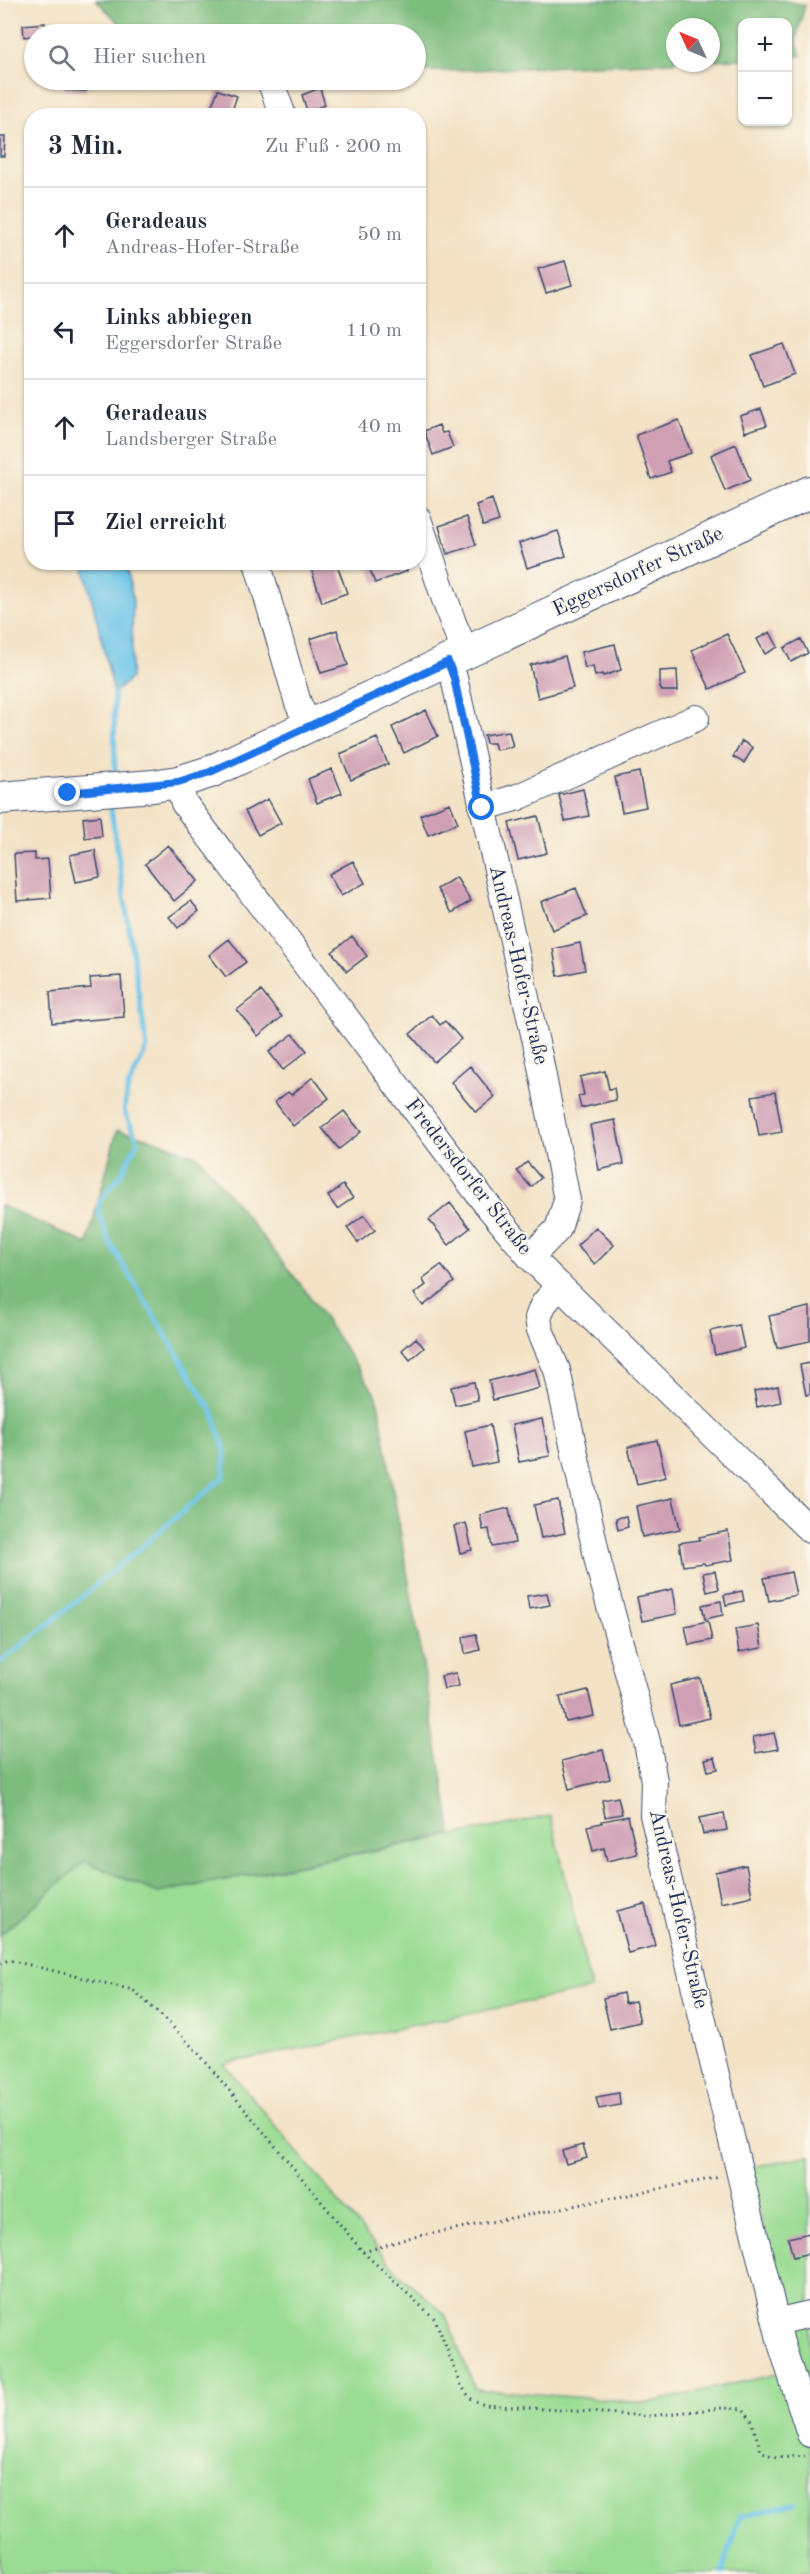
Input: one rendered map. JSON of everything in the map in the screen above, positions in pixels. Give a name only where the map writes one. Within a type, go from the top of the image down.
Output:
[{"type":"main road","name":"Eggersdorfer Straße","points":[[0,798],[113,790],[178,782],[210,772],[810,492]]},
{"type":"street","points":[[274,90],[280,108]]},
{"type":"street","points":[[426,543],[453,623],[457,658]]},
{"type":"street","points":[[259,570],[298,703],[309,727]]},
{"type":"street","name":"Andreas-Hofer-Straße","points":[[457,658],[454,678],[539,1056],[567,1200],[558,1229],[530,1257]]},
{"type":"street","points":[[482,808],[518,797],[696,718]]},
{"type":"street","name":"Fredersdorfer Straße","points":[[178,782],[188,809],[484,1202],[530,1257],[810,1530]]},
{"type":"street","name":"Andreas-Hofer-Straße","points":[[560,1286],[543,1305],[538,1318],[540,1330],[556,1370],[599,1566],[647,1742],[654,1781],[652,1815],[776,2322],[810,2434]]},
{"type":"street","points":[[776,2322],[810,2314]]},
{"type":"path","points":[[0,1963],[9,1960],[133,1990],[199,2054],[363,2252],[435,2319],[461,2385],[470,2398],[484,2405],[650,2416],[723,2408],[743,2409],[751,2419],[761,2451],[776,2458],[810,2456]]},
{"type":"path","points":[[363,2252],[409,2238],[740,2173]]},
{"type":"green space","points":[[96,0],[782,0],[805,5],[796,39],[801,56],[792,57],[792,18],[738,18],[738,59],[720,60],[720,18],[666,18],[666,62],[426,72],[426,24],[120,24]]},
{"type":"green space","points":[[117,1130],[152,1139],[199,1157],[308,1294],[377,1396],[452,1834],[158,1893],[85,1861],[0,1935],[0,1205],[87,1244]]},
{"type":"green space","points":[[551,1816],[591,1989],[224,2064],[398,2273],[445,2314],[475,2389],[647,2403],[800,2369],[748,2168],[810,2155],[810,2574],[0,2574],[0,1935],[85,1861],[158,1893]]},
{"type":"water","points":[[85,570],[127,570],[133,601],[131,678],[114,693]]},
{"type":"building","points":[[218,90],[237,96],[233,108],[211,108]]},
{"type":"building","points":[[321,90],[325,105],[306,108],[302,95]]},
{"type":"building","points":[[0,137],[5,137],[4,156],[0,156]]},
{"type":"building","points":[[565,261],[572,285],[546,293],[538,269]]},
{"type":"building","points":[[784,344],[795,374],[763,386],[752,355]]},
{"type":"building","points":[[761,409],[767,425],[745,432],[740,416]]},
{"type":"building","points":[[679,420],[691,453],[667,461],[671,472],[651,479],[636,435]]},
{"type":"building","points":[[439,425],[442,433],[447,432],[453,447],[433,455],[426,430]]},
{"type":"building","points":[[736,444],[750,480],[725,491],[711,455]]},
{"type":"building","points":[[492,499],[499,521],[483,526],[476,505]]},
{"type":"building","points":[[467,517],[476,545],[447,554],[439,526]]},
{"type":"building","points":[[558,531],[566,556],[527,568],[519,543]]},
{"type":"building","points":[[312,570],[339,570],[347,593],[322,602]]},
{"type":"building","points":[[370,570],[407,570],[407,571],[375,583]]},
{"type":"building","points":[[337,630],[348,665],[321,673],[310,639]]},
{"type":"building","points":[[770,632],[778,647],[765,654],[757,639]]},
{"type":"building","points":[[727,634],[745,673],[710,689],[692,650]]},
{"type":"building","points":[[801,639],[808,653],[791,662],[784,648]]},
{"type":"building","points":[[615,644],[621,670],[595,676],[593,666],[585,668],[581,652]]},
{"type":"building","points":[[565,656],[573,688],[538,698],[530,665]]},
{"type":"building","points":[[677,670],[678,691],[662,691],[660,671]]},
{"type":"building","points":[[426,710],[438,736],[404,753],[392,727]]},
{"type":"building","points":[[509,731],[513,747],[496,750],[494,743],[486,743],[484,735]]},
{"type":"building","points":[[377,738],[388,764],[351,780],[340,754]]},
{"type":"building","points":[[742,741],[753,748],[744,763],[733,757]]},
{"type":"building","points":[[332,769],[342,793],[317,803],[308,779]]},
{"type":"building","points":[[639,772],[646,807],[622,812],[615,777]]},
{"type":"building","points":[[583,789],[589,816],[565,821],[559,795]]},
{"type":"building","points":[[268,799],[281,823],[258,835],[245,811]]},
{"type":"building","points":[[450,803],[458,823],[428,835],[420,815]]},
{"type":"building","points":[[100,816],[102,836],[85,838],[83,818]]},
{"type":"building","points":[[538,816],[547,853],[518,860],[509,823]]},
{"type":"building","points":[[168,845],[198,881],[174,901],[145,864]]},
{"type":"building","points":[[95,850],[100,877],[76,882],[70,855]]},
{"type":"building","points":[[35,853],[35,860],[48,859],[51,898],[17,901],[14,854]]},
{"type":"building","points":[[353,861],[365,883],[341,896],[329,874]]},
{"type":"building","points":[[456,877],[471,901],[452,913],[437,889]]},
{"type":"building","points":[[576,888],[587,916],[552,930],[541,902]]},
{"type":"building","points":[[191,901],[199,911],[178,928],[169,917]]},
{"type":"building","points":[[352,936],[367,956],[347,971],[332,952]]},
{"type":"building","points":[[229,939],[246,962],[226,977],[209,955]]},
{"type":"building","points":[[580,943],[585,970],[558,976],[553,949]]},
{"type":"building","points":[[121,976],[124,1017],[52,1023],[50,992],[91,988],[90,978]]},
{"type":"building","points":[[261,991],[282,1017],[258,1036],[237,1010]]},
{"type":"building","points":[[432,1015],[440,1025],[445,1021],[461,1039],[434,1062],[410,1034]]},
{"type":"building","points":[[293,1034],[307,1051],[283,1070],[269,1052]]},
{"type":"building","points":[[470,1066],[495,1097],[476,1112],[451,1082]]},
{"type":"building","points":[[605,1071],[609,1089],[614,1088],[616,1100],[581,1108],[578,1096],[584,1095],[580,1077]]},
{"type":"building","points":[[313,1077],[329,1098],[293,1126],[275,1102],[288,1092],[291,1095]]},
{"type":"building","points":[[775,1092],[782,1132],[759,1136],[752,1096]]},
{"type":"building","points":[[344,1111],[361,1132],[339,1149],[322,1128]]},
{"type":"building","points":[[615,1120],[624,1164],[599,1170],[590,1125]]},
{"type":"building","points":[[527,1162],[541,1178],[531,1187],[517,1171]]},
{"type":"building","points":[[343,1185],[353,1198],[337,1209],[328,1196]]},
{"type":"building","points":[[450,1203],[470,1228],[449,1245],[429,1220]]},
{"type":"building","points":[[364,1215],[375,1230],[358,1243],[347,1228]]},
{"type":"building","points":[[596,1227],[614,1245],[595,1264],[577,1246]]},
{"type":"building","points":[[441,1265],[454,1282],[423,1306],[414,1294],[426,1285],[422,1279]]},
{"type":"building","points":[[810,1307],[810,1341],[777,1348],[769,1316]]},
{"type":"building","points":[[739,1325],[744,1348],[715,1355],[710,1331]]},
{"type":"building","points":[[416,1338],[424,1348],[410,1360],[402,1350]]},
{"type":"building","points":[[810,1363],[810,1394],[806,1395],[800,1365]]},
{"type":"building","points":[[535,1369],[540,1388],[493,1400],[489,1381]]},
{"type":"building","points":[[474,1382],[478,1400],[455,1405],[451,1387]]},
{"type":"building","points":[[778,1386],[781,1402],[757,1407],[754,1391]]},
{"type":"building","points":[[542,1419],[550,1456],[519,1462],[512,1425]]},
{"type":"building","points":[[490,1425],[497,1462],[472,1467],[465,1431]]},
{"type":"building","points":[[657,1440],[666,1477],[637,1484],[628,1447]]},
{"type":"building","points":[[673,1498],[680,1529],[642,1537],[636,1506]]},
{"type":"building","points":[[558,1500],[565,1533],[541,1538],[534,1505]]},
{"type":"building","points":[[509,1508],[515,1543],[492,1547],[489,1529],[483,1530],[480,1515]]},
{"type":"building","points":[[626,1516],[628,1527],[618,1530],[616,1518]]},
{"type":"building","points":[[466,1523],[472,1550],[460,1553],[454,1526]]},
{"type":"building","points":[[728,1531],[733,1560],[683,1566],[679,1543],[700,1540],[699,1537]]},
{"type":"building","points":[[715,1571],[719,1589],[707,1592],[703,1573]]},
{"type":"building","points":[[791,1572],[796,1595],[769,1601],[764,1578]]},
{"type":"building","points":[[673,1589],[677,1614],[642,1621],[637,1597]]},
{"type":"building","points":[[742,1591],[744,1601],[726,1605],[724,1595]]},
{"type":"building","points":[[547,1593],[550,1605],[529,1609],[527,1596]]},
{"type":"building","points":[[721,1601],[723,1615],[705,1619],[702,1605]]},
{"type":"building","points":[[708,1621],[712,1640],[689,1645],[685,1626]]},
{"type":"building","points":[[758,1625],[762,1648],[739,1652],[735,1629]]},
{"type":"building","points":[[476,1634],[480,1650],[465,1654],[463,1637]]},
{"type":"building","points":[[456,1673],[459,1686],[444,1689],[441,1676]]},
{"type":"building","points":[[700,1678],[710,1718],[679,1725],[670,1685]]},
{"type":"building","points":[[588,1690],[594,1716],[566,1722],[560,1697]]},
{"type":"building","points":[[774,1733],[778,1749],[756,1753],[753,1737]]},
{"type":"building","points":[[603,1750],[610,1779],[569,1789],[562,1761]]},
{"type":"building","points":[[715,1757],[718,1769],[708,1771],[705,1759]]},
{"type":"building","points":[[618,1797],[622,1814],[605,1817],[602,1800]]},
{"type":"building","points":[[724,1813],[727,1830],[703,1834],[699,1818]]},
{"type":"building","points":[[628,1816],[637,1854],[607,1861],[604,1848],[593,1851],[587,1826]]},
{"type":"building","points":[[746,1865],[752,1896],[721,1903],[715,1872]]},
{"type":"building","points":[[645,1904],[655,1946],[628,1953],[617,1911]]},
{"type":"building","points":[[623,1993],[625,2003],[635,2001],[640,2022],[610,2029],[603,1998]]},
{"type":"building","points":[[619,2093],[620,2105],[599,2109],[596,2097]]},
{"type":"building","points":[[583,2145],[587,2158],[566,2164],[562,2151]]},
{"type":"building","points":[[810,2233],[810,2253],[793,2257],[788,2238]]},
{"type":"waterway","points":[[114,693],[115,778]]},
{"type":"waterway","points":[[0,1662],[224,1477],[225,1451],[213,1413],[110,1243],[99,1215],[99,1202],[121,1174],[138,1141],[124,1111],[128,1087],[147,1048],[111,809],[112,799]]},
{"type":"waterway","points":[[722,2574],[739,2517],[794,2504]]},
{"type":"route","points":[[68,793],[178,782],[210,772],[448,662],[454,678],[482,808]]}]
